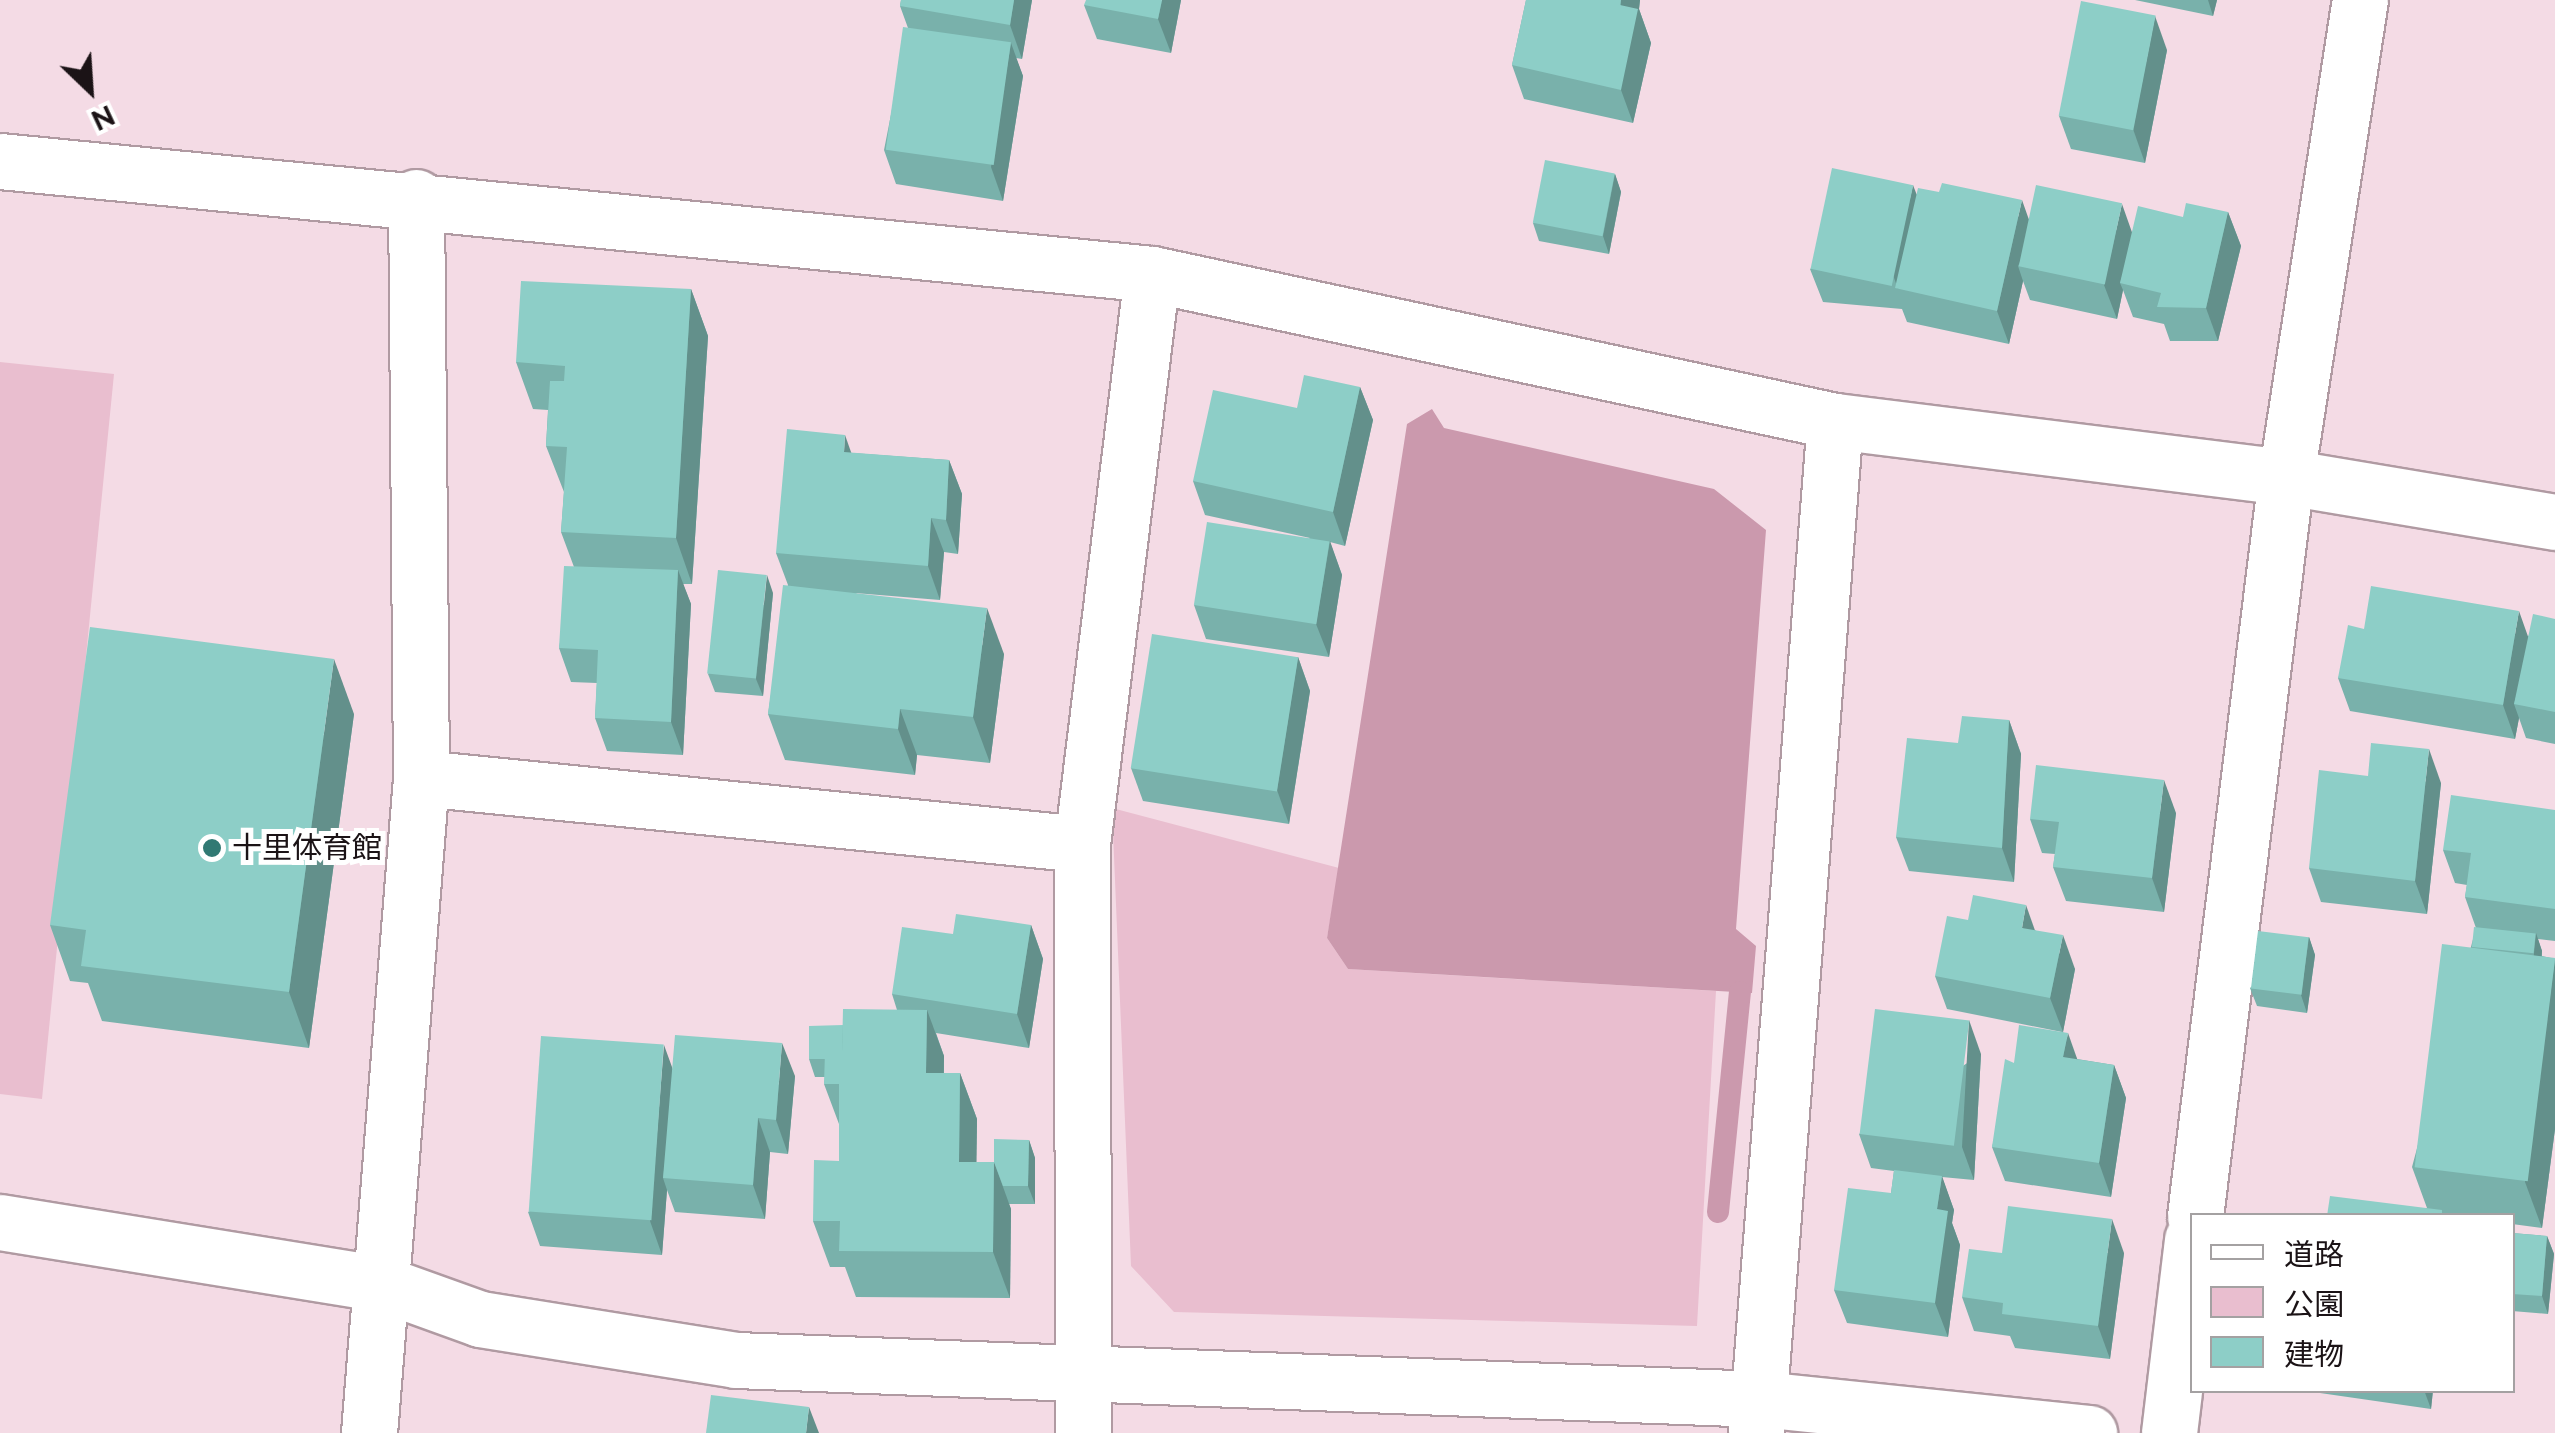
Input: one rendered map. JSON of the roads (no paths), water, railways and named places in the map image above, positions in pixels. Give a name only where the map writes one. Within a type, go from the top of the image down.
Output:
[{"type":"street","points":[[2195,1213],[2286,477],[2360,0]]},
{"type":"street","points":[[0,161],[416,197],[1152,274],[1835,421],[2286,477],[2555,522]]},
{"type":"street","points":[[370,1433],[421,778],[416,197]]},
{"type":"street","points":[[1083,1433],[1090,1375],[1082,844],[1152,274]]},
{"type":"street","points":[[1758,1416],[1835,421]]},
{"type":"street","points":[[421,778],[1082,844]]},
{"type":"street","points":[[0,1222],[383,1284],[480,1319],[736,1360],[1090,1375],[2089,1433]]},
{"type":"street","points":[[2168,1433],[2190,1255]]},
{"type":"waterway","points":[[1718,1212],[1740,992]]},
{"type":"place","name":"十里体育館","points":[[212,848]]}]
